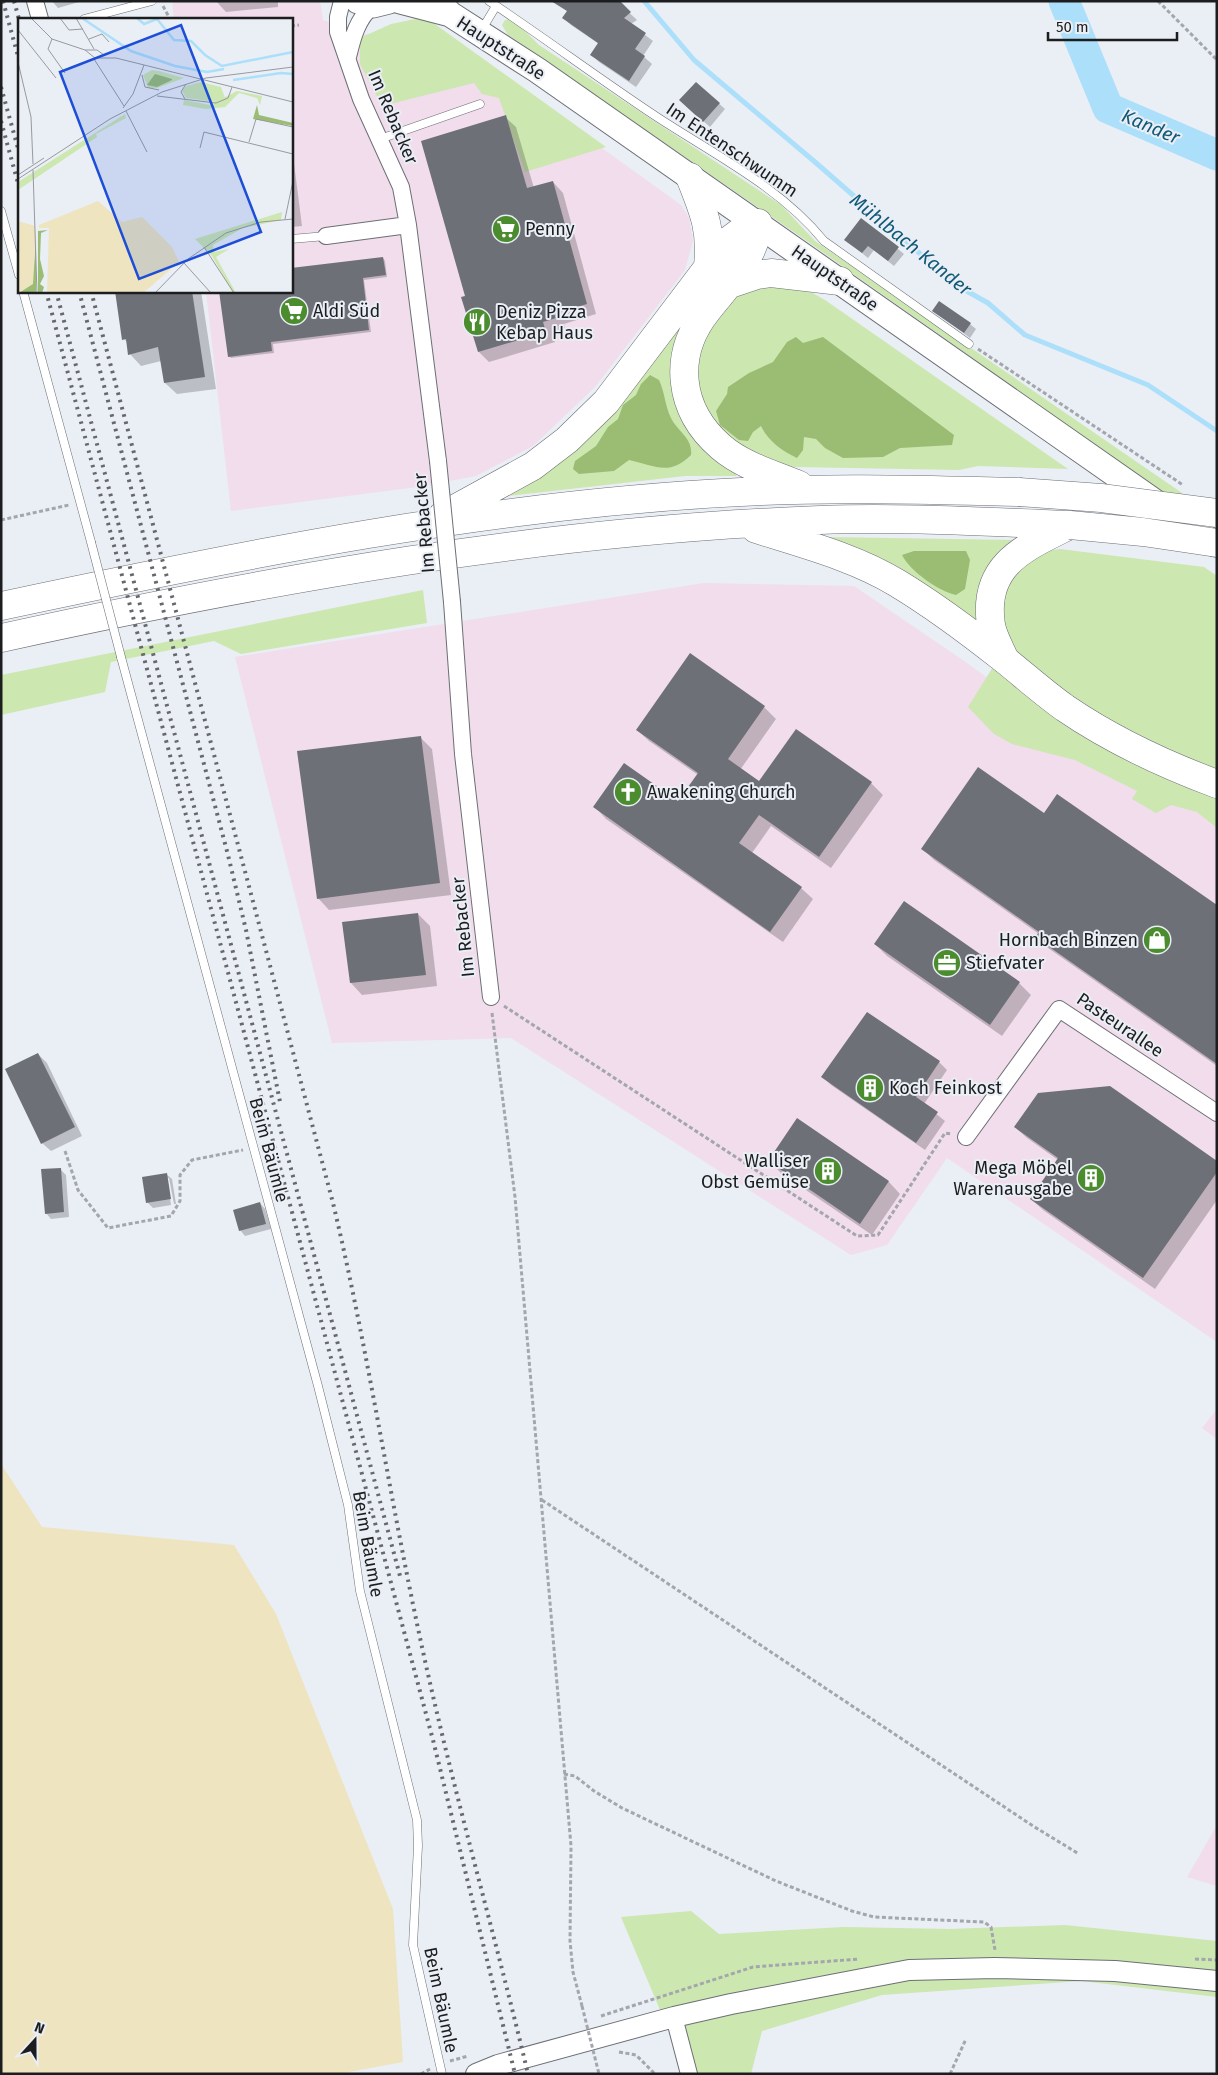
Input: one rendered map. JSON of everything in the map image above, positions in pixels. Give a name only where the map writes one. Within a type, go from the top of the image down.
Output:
[{"type":"highway","points":[[690,177],[708,228],[710,244],[708,266]]},
{"type":"highway","points":[[428,523],[533,466],[566,440],[606,402],[728,241],[747,227],[758,224],[757,234],[748,256],[730,284],[693,330],[684,365],[687,397],[705,432],[721,447],[751,466],[808,489]]},
{"type":"highway","points":[[730,284],[757,274],[771,273],[840,281]]},
{"type":"highway","points":[[1,606],[203,563],[428,523],[640,499],[808,489],[1019,492],[1101,498],[1217,512]]},
{"type":"highway","points":[[1,638],[279,581],[415,559],[634,531],[823,520],[910,519],[1070,525],[1143,532],[1217,544]]},
{"type":"highway","points":[[740,524],[826,551],[862,565],[897,583],[937,610],[1063,706],[1095,728],[1131,748],[1184,772],[1217,784]]},
{"type":"highway","points":[[1005,660],[991,626],[992,594],[995,582],[1002,569],[1013,556],[1070,525]]},
{"type":"main road","name":"Hauptstraße","points":[[400,1],[444,8],[1217,544]]},
{"type":"street","points":[[35,1],[40,18]]},
{"type":"street","name":"Im Rebacker","points":[[342,1],[338,16],[338,32],[362,99],[401,187],[408,225],[438,461],[452,602],[463,754],[491,997]]},
{"type":"street","name":"Im Rebacker","points":[[348,57],[357,24],[373,2]]},
{"type":"street","points":[[326,236],[408,225]]},
{"type":"street","name":"Pasteurallee","points":[[966,1137],[1059,1009],[1217,1114]]},
{"type":"street","points":[[476,2074],[507,2062],[674,2017],[731,2004],[909,1970],[995,1968],[1115,1971],[1217,1980]]},
{"type":"street","points":[[674,2017],[689,2074]]},
{"type":"lane","points":[[88,18],[152,1]]},
{"type":"lane","name":"Im Entenschwumm","points":[[480,33],[492,4],[559,52],[750,176],[791,206],[812,226],[824,241],[969,344]]},
{"type":"lane","points":[[380,140],[480,104]]},
{"type":"lane","points":[[1,211],[18,271]]},
{"type":"lane","points":[[292,239],[326,236]]},
{"type":"lane","name":"Beim Bäumle","points":[[23,292],[81,501],[90,542],[315,1376],[348,1506],[360,1591],[417,1820],[418,1846],[413,1944],[442,2074]]},
{"type":"path","points":[[160,1],[169,18]]},
{"type":"path","points":[[1158,1],[1217,60]]},
{"type":"path","points":[[292,26],[299,25]]},
{"type":"path","points":[[969,344],[1188,489]]},
{"type":"path","points":[[1,520],[81,501]]},
{"type":"path","points":[[491,997],[857,1236],[878,1235],[945,1133],[966,1137]]},
{"type":"path","points":[[491,997],[515,1197],[541,1500],[570,1846],[570,1940],[573,1972],[599,2074]]},
{"type":"path","points":[[65,1150],[78,1190],[108,1228],[171,1216],[180,1201],[180,1175],[192,1160],[253,1148]]},
{"type":"path","points":[[541,1500],[1033,1826],[1079,1854]]},
{"type":"path","points":[[564,1774],[575,1776],[594,1791],[622,1808],[776,1881],[852,1911],[874,1917],[984,1922],[991,1926],[993,1933],[995,1968]]},
{"type":"path","points":[[950,2074],[966,2039]]},
{"type":"path","points":[[613,2051],[636,2055],[656,2074]]},
{"type":"path","points":[[585,2060],[604,2054]]},
{"type":"shaded area","points":[[172,1],[320,1],[323,20],[364,34],[373,35],[415,23],[420,17],[681,205],[689,218],[693,241],[685,270],[595,387],[533,446],[476,476],[417,487],[231,511],[206,292],[292,292],[292,18],[174,18]]},
{"type":"shaded area","points":[[704,583],[854,586],[964,661],[1098,757],[1217,809],[1217,1342],[947,1158],[887,1245],[851,1255],[511,1038],[332,1043],[235,657]]},
{"type":"shaded area","points":[[1217,1409],[1217,1439],[1202,1428]]},
{"type":"shaded area","points":[[1217,1825],[1217,1886],[1187,1877]]},
{"type":"green space","points":[[425,17],[606,147],[525,172],[499,98],[482,94],[474,83],[382,106],[360,64],[360,38],[391,24]]},
{"type":"green space","points":[[513,19],[539,45],[781,205],[815,241],[1217,517],[1217,531],[804,239],[508,35],[502,25],[505,20]]},
{"type":"green space","points":[[770,284],[809,291],[825,300],[1068,469],[978,466],[959,470],[778,466],[735,448],[698,400],[696,357],[700,339],[734,299],[745,290]]},
{"type":"green space","points":[[713,287],[681,417],[691,434],[712,452],[736,468],[736,476],[685,476],[499,497]]},
{"type":"green space","points":[[796,337],[803,343],[823,337],[954,435],[952,445],[900,448],[883,457],[843,458],[825,448],[816,439],[804,437],[803,450],[797,458],[776,445],[761,426],[753,432],[748,441],[739,440],[720,425],[716,411],[727,394],[728,387],[749,373],[773,362],[787,342]]},
{"type":"green space","points":[[650,375],[659,380],[669,413],[690,444],[691,455],[676,466],[668,468],[629,460],[614,471],[579,474],[573,469],[575,461],[596,446],[608,427],[618,419],[623,405],[636,395],[641,384]]},
{"type":"green space","points":[[825,537],[1020,540],[985,628]]},
{"type":"green space","points":[[1060,549],[1204,567],[1217,576],[1217,775],[1123,734],[1011,654],[998,596],[1007,576],[1042,551]]},
{"type":"green space","points":[[914,551],[966,551],[970,560],[965,589],[956,595],[925,580],[911,567],[902,555]]},
{"type":"green space","points":[[423,590],[427,623],[241,654],[214,641],[111,662],[105,692],[1,715],[1,675]]},
{"type":"green space","points":[[993,667],[1217,796],[1217,828],[1197,812],[1171,805],[1156,813],[1132,799],[1137,791],[1075,760],[1012,744],[994,734],[968,707]]},
{"type":"green space","points":[[691,1911],[719,1934],[844,1927],[949,1929],[1065,1925],[1217,1941],[1217,1997],[1082,1981],[882,1995],[762,2031],[751,2074],[687,2074],[621,1917]]},
{"type":"sand","points":[[1,1464],[42,1527],[234,1545],[276,1614],[393,1909],[403,2062],[338,2074],[1,2074]]},
{"type":"building","points":[[551,1],[620,1],[631,12],[624,18],[646,33],[635,49],[645,56],[629,81],[590,55],[598,43],[562,18],[567,11]]},
{"type":"building","points":[[696,82],[720,103],[703,122],[679,100]]},
{"type":"building","points":[[506,115],[527,188],[553,181],[587,304],[554,314],[556,318],[543,322],[546,332],[478,352],[461,297],[465,296],[421,141]]},
{"type":"building","points":[[861,218],[899,247],[888,261],[868,246],[862,253],[844,240]]},
{"type":"building","name":"Aldi Süd","points":[[383,257],[386,275],[363,278],[369,330],[271,342],[272,351],[228,357],[219,292],[292,292],[292,268]]},
{"type":"building","points":[[115,292],[192,292],[205,377],[164,383],[158,347],[128,355],[126,339],[122,340]]},
{"type":"building","points":[[939,301],[971,323],[964,333],[932,311]]},
{"type":"building","points":[[690,653],[765,706],[728,759],[759,781],[796,729],[872,782],[819,857],[759,815],[739,843],[802,887],[770,932],[593,807],[624,763],[678,801],[698,773],[636,730]]},
{"type":"building","points":[[421,736],[440,883],[317,899],[297,751]]},
{"type":"building","points":[[978,767],[1044,813],[1057,794],[1217,905],[1217,1064],[1035,937],[1039,932],[921,849]]},
{"type":"building","name":"Stiefvater","points":[[904,901],[1020,982],[990,1025],[874,944]]},
{"type":"building","points":[[418,913],[426,975],[350,983],[342,922]]},
{"type":"building","points":[[867,1012],[940,1061],[916,1097],[938,1112],[916,1143],[821,1077]]},
{"type":"building","points":[[38,1053],[75,1127],[41,1144],[5,1069]]},
{"type":"building","name":"Mega Möbel Warenausgabe","points":[[1110,1086],[1217,1161],[1217,1172],[1143,1278],[1030,1199],[1058,1158],[1014,1127],[1038,1093]]},
{"type":"building","name":"Walliser Obst Gemüse","points":[[797,1118],[889,1181],[860,1224],[768,1161]]},
{"type":"building","points":[[61,1168],[64,1212],[45,1214],[41,1169]]},
{"type":"building","points":[[167,1173],[171,1199],[146,1203],[142,1177]]},
{"type":"building","points":[[260,1202],[266,1224],[239,1231],[233,1210]]},
{"type":"waterway","name":"Mühlbach Kander","points":[[644,1],[694,60],[956,285],[988,303],[1025,335],[1148,385],[1217,431]]},
{"type":"waterway","name":"Kander","points":[[1064,1],[1108,108],[1217,155]]},
{"type":"railway","points":[[3,1],[18,56]]},
{"type":"railway","points":[[14,1],[19,18]]},
{"type":"railway","points":[[1,87],[18,148]]},
{"type":"railway","points":[[1,121],[18,183]]},
{"type":"railway","points":[[46,292],[433,1740],[515,2074]]},
{"type":"railway","points":[[56,292],[400,1576]]},
{"type":"railway","points":[[79,292],[228,855],[246,930],[280,1102]]},
{"type":"railway","points":[[91,292],[333,1203],[346,1258],[434,1701],[528,2074]]},
{"type":"place","name":"Penny","points":[[506,229]]},
{"type":"place","name":"Aldi Süd","points":[[294,311]]},
{"type":"place","name":"Deniz Pizza Kebap Haus","points":[[477,322]]},
{"type":"place","name":"Awakening Church","points":[[628,792]]},
{"type":"place","name":"Hornbach Binzen","points":[[1157,940]]},
{"type":"place","name":"Stiefvater","points":[[947,963]]},
{"type":"place","name":"Koch Feinkost","points":[[870,1088]]},
{"type":"place","name":"Walliser Obst Gemüse","points":[[828,1171]]},
{"type":"place","name":"Mega Möbel Warenausgabe","points":[[1091,1178]]}]
